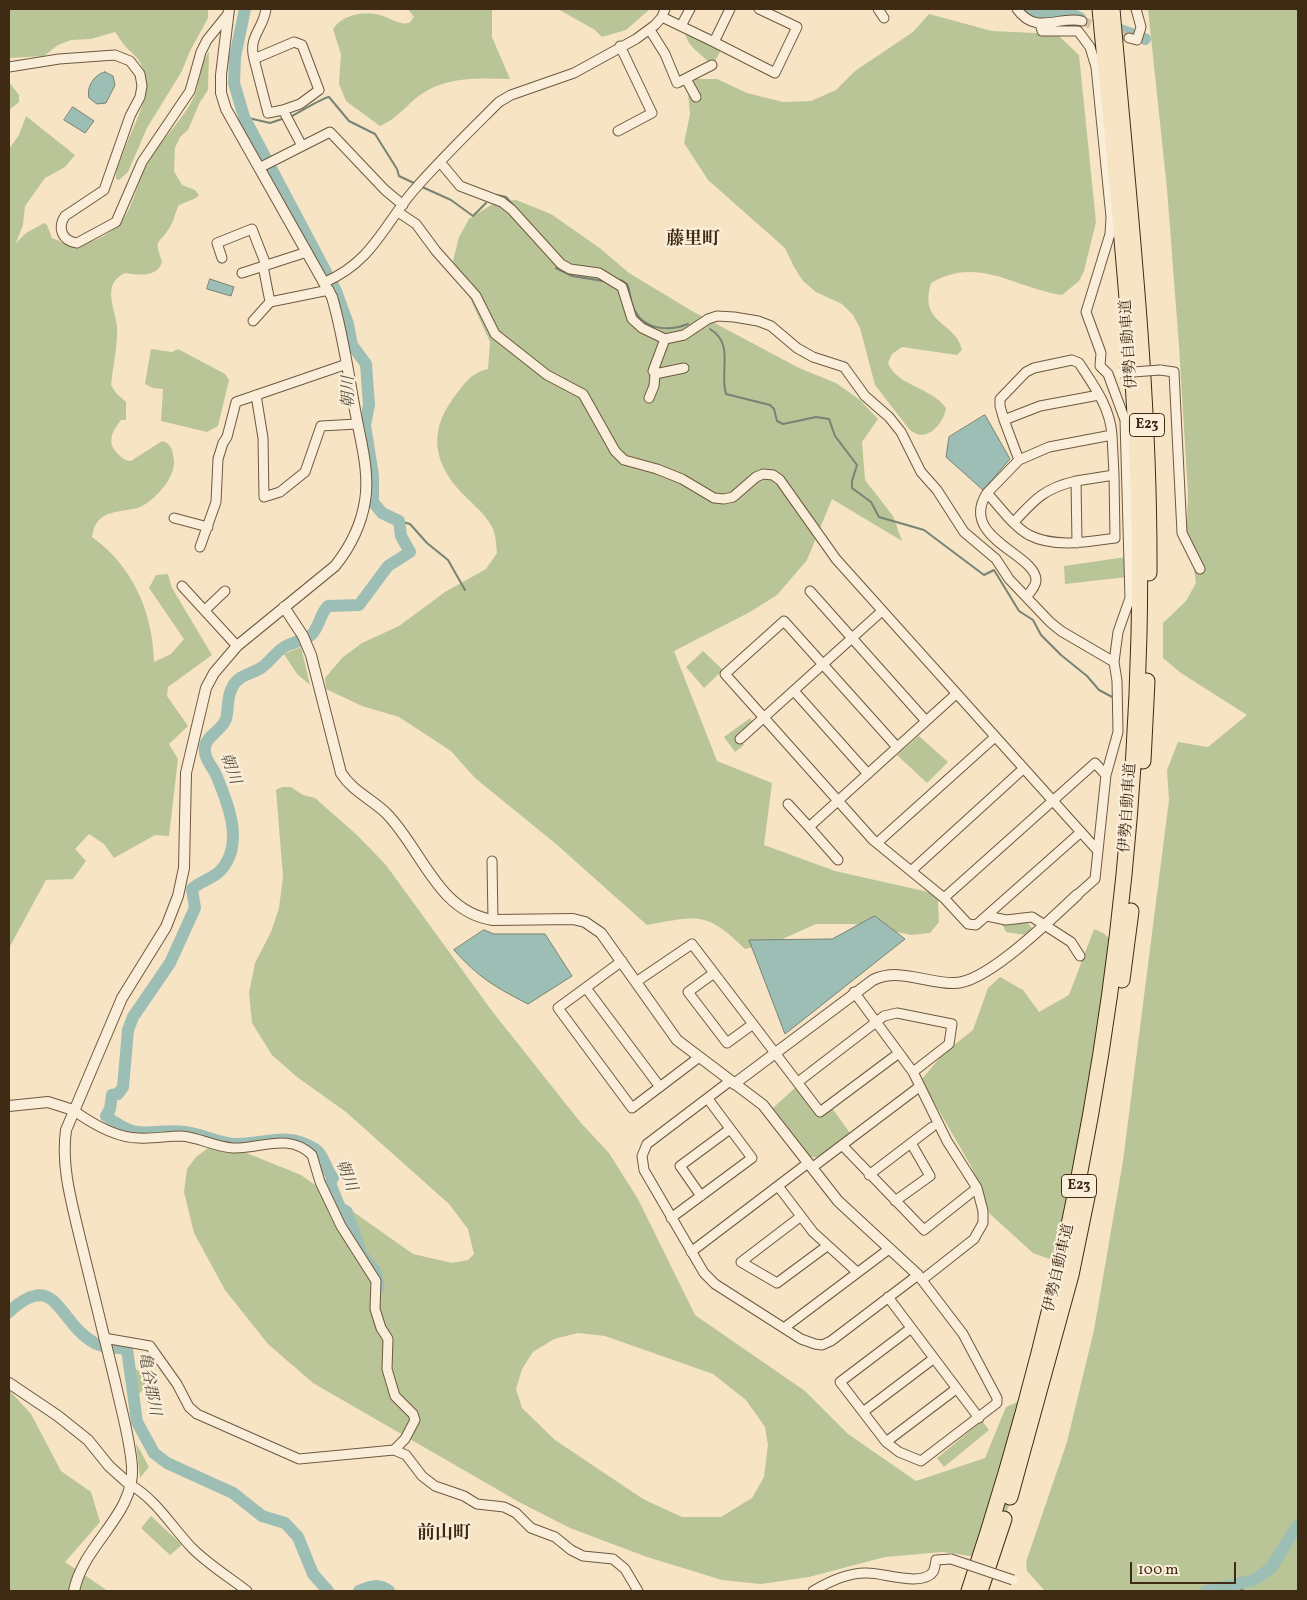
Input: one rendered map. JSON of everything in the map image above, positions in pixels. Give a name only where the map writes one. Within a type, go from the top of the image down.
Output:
[{"type":"highway","name":"伊勢自動車道","points":[[980,1591],[1086,1201],[1112,1021],[1127,946],[1139,632],[1136,439],[1132,352],[1100,9]]},
{"type":"highway","name":"伊勢自動車道","points":[[1112,9],[1143,351],[1148,438],[1146,708],[1132,842]]},
{"type":"highway","name":"伊勢自動車道","points":[[969,1591],[1001,1510]]},
{"type":"street","points":[[254,59],[294,42],[302,46],[319,90],[286,114],[268,113],[254,59],[253,39],[265,17],[266,9]]},
{"type":"street","points":[[681,26],[690,9]]},
{"type":"street","points":[[714,42],[730,9]]},
{"type":"street","points":[[253,321],[270,302],[330,282],[371,250],[419,185],[504,98],[574,73],[650,30],[663,13],[681,26],[775,73],[797,27],[759,9]]},
{"type":"street","points":[[878,9],[884,18]]},
{"type":"street","points":[[1017,9],[1032,21],[1054,24],[1071,18],[1082,21]]},
{"type":"street","points":[[1135,36],[1136,9]]},
{"type":"street","points":[[9,67],[59,59],[114,55],[130,61],[140,74],[142,86],[140,97],[126,124],[104,190],[65,216],[62,221],[63,235],[67,240],[77,242],[116,222],[142,162],[190,91],[201,52],[207,40],[228,12]]},
{"type":"street","points":[[74,1591],[80,1570],[87,1556],[127,1499],[132,1469],[130,1449],[109,1356],[68,1187],[65,1138],[73,1110],[122,998],[166,928],[174,908],[184,868],[186,781],[193,739],[206,688],[214,673],[237,646],[335,566],[348,551],[356,534],[365,499],[366,485],[357,424],[340,322],[330,282],[307,252],[266,165],[226,109],[221,92],[228,12]]},
{"type":"street","points":[[854,992],[913,1072],[947,1141],[977,1188],[983,1211],[983,1223],[979,1232],[966,1246],[920,1278],[888,1297],[822,1345],[802,1339],[709,1279],[691,1252],[644,1170],[643,1150],[654,1138],[775,1053],[854,992],[872,980],[887,975],[953,983],[968,981],[984,973],[1045,924],[1095,879],[1106,775],[1118,732],[1117,681],[1114,662],[1118,632],[1130,598],[1125,420],[1108,374],[1100,366],[1102,353],[1086,312],[1110,234],[1111,217],[1096,67],[1090,47],[1078,31],[1042,31],[1040,22]]},
{"type":"street","points":[[650,30],[664,54],[677,83],[712,65]]},
{"type":"street","points":[[618,131],[652,113],[620,46]]},
{"type":"street","points":[[686,79],[696,97]]},
{"type":"street","points":[[286,114],[302,146]]},
{"type":"street","points":[[266,165],[330,132],[386,190],[476,296],[494,334],[548,375],[584,394],[615,451],[624,460],[657,469],[682,479],[714,498],[724,499],[733,496],[756,477],[763,474],[773,475],[780,480],[836,559],[1098,851]]},
{"type":"street","points":[[440,162],[460,186],[502,202],[512,210],[561,264],[570,269],[604,275],[622,287],[632,319],[642,328],[665,339],[684,334],[708,319],[717,316],[758,321],[771,326],[797,348],[813,357],[834,362],[844,368],[865,396],[889,417],[901,432],[921,472],[937,490],[964,532],[996,559],[1009,579],[1062,632],[1114,662]]},
{"type":"street","points":[[222,258],[217,242],[252,230],[264,266],[270,302]]},
{"type":"street","points":[[242,273],[307,252]]},
{"type":"street","points":[[649,398],[654,386],[655,374],[653,371],[665,339]]},
{"type":"street","points":[[988,493],[1014,522],[1030,535],[1043,540],[1077,543],[1115,538],[1114,460],[1111,421],[1099,395],[1079,363],[1072,360],[1034,368],[1026,372],[1000,399],[1004,420],[1019,460]]},
{"type":"street","points":[[200,547],[216,502],[218,459],[223,443],[227,438],[236,402],[347,364]]},
{"type":"street","points":[[655,374],[684,368]]},
{"type":"street","points":[[1108,374],[1160,370],[1174,372],[1182,533],[1200,569]]},
{"type":"street","points":[[256,395],[263,438],[264,497],[280,492],[305,472],[310,452],[321,426],[357,424]]},
{"type":"street","points":[[1004,420],[1040,406],[1099,395]]},
{"type":"street","points":[[1027,596],[1036,585],[1037,578],[1032,569],[1010,552],[982,521],[980,514],[981,504],[988,493],[1019,460],[1049,447],[1112,435]]},
{"type":"street","points":[[1114,460],[1126,459]]},
{"type":"street","points":[[1014,522],[1039,495],[1049,489],[1076,481],[1114,475]]},
{"type":"street","points":[[1076,481],[1077,543]]},
{"type":"street","points":[[174,518],[208,527]]},
{"type":"street","points":[[182,586],[237,646]]},
{"type":"street","points":[[205,610],[225,591]]},
{"type":"street","points":[[810,591],[926,721]]},
{"type":"street","points":[[284,607],[305,640],[338,766],[345,780],[390,819],[456,905],[473,916],[493,920],[580,920],[604,936],[670,1032],[698,1058],[763,1105],[844,1208],[920,1278],[963,1334],[997,1398],[997,1403],[921,1461],[899,1452],[886,1442],[840,1382],[910,1329]]},
{"type":"street","points":[[740,739],[882,611]]},
{"type":"street","points":[[897,748],[784,621],[725,674],[877,843],[944,898],[968,924],[976,925],[1081,832]]},
{"type":"street","points":[[794,691],[868,774]]},
{"type":"street","points":[[809,827],[956,694]]},
{"type":"street","points":[[877,843],[994,737]]},
{"type":"street","points":[[944,898],[1095,763],[1106,775]]},
{"type":"street","points":[[911,871],[1023,769]]},
{"type":"street","points":[[788,804],[838,860]]},
{"type":"street","points":[[492,862],[493,920]]},
{"type":"street","points":[[987,916],[1006,920],[1032,916],[1071,942],[1080,956]]},
{"type":"street","points":[[636,982],[692,944],[820,1112],[899,1053]]},
{"type":"street","points":[[622,961],[558,1008],[632,1108],[698,1058]]},
{"type":"street","points":[[714,973],[688,992],[727,1043],[753,1024]]},
{"type":"street","points":[[586,988],[660,1087]]},
{"type":"street","points":[[798,1082],[884,1016],[897,1013],[952,1024],[949,1044],[913,1072]]},
{"type":"street","points":[[691,1252],[778,1186],[842,1145],[919,1087]]},
{"type":"street","points":[[671,1218],[752,1158],[708,1099]]},
{"type":"street","points":[[9,1106],[48,1102],[73,1110],[108,1130],[128,1138],[182,1136],[231,1148],[251,1148],[283,1142],[297,1145],[312,1155],[320,1182],[341,1226],[376,1281],[375,1309],[381,1328],[388,1339],[387,1369],[395,1396],[414,1414],[415,1420],[405,1439],[394,1450]]},
{"type":"street","points":[[869,1175],[932,1127]]},
{"type":"street","points":[[701,1196],[680,1166],[730,1129]]},
{"type":"street","points":[[895,1202],[930,1176],[911,1143]]},
{"type":"street","points":[[842,1145],[924,1230],[977,1188]]},
{"type":"street","points":[[778,1186],[800,1217],[827,1246],[858,1272]]},
{"type":"street","points":[[800,1217],[741,1262],[777,1283],[827,1246]]},
{"type":"street","points":[[784,1328],[889,1249]]},
{"type":"street","points":[[888,1297],[910,1329],[979,1418]]},
{"type":"street","points":[[105,1341],[150,1346],[177,1384],[189,1406],[197,1414],[300,1459],[394,1450],[406,1455],[422,1476],[435,1486],[464,1496],[477,1504],[504,1507],[516,1513],[531,1528],[555,1537],[583,1556],[613,1559],[625,1569],[638,1591]]},
{"type":"street","points":[[863,1412],[933,1359]]},
{"type":"street","points":[[9,1382],[58,1416],[88,1440],[109,1466],[130,1484],[145,1493],[192,1548],[223,1575],[247,1591]]},
{"type":"street","points":[[886,1442],[956,1389]]},
{"type":"street","points":[[813,1591],[838,1579],[867,1572],[913,1579],[925,1578],[933,1572],[936,1560],[952,1559],[1013,1580]]},
{"type":"street","points":[[232,1580],[232,1591]]},
{"type":"green space","points":[[9,9],[208,10],[208,18],[190,51],[182,71],[147,128],[128,172],[119,180],[116,179],[117,169],[138,118],[145,94],[146,82],[137,58],[115,32],[91,39],[71,40],[58,45],[44,56],[9,58]]},
{"type":"green space","points":[[408,9],[492,9],[492,37],[510,79],[475,79],[441,84],[420,95],[398,115],[380,126],[346,101],[339,84],[341,54],[333,29],[337,24],[349,17],[369,13],[409,23],[414,17]]},
{"type":"green space","points":[[558,9],[650,9],[626,30],[602,37],[595,30]]},
{"type":"green space","points":[[1148,9],[1298,9],[1298,1591],[1045,1591],[1027,1571],[1026,1562],[1067,1442],[1094,1330],[1123,1161],[1169,800],[1167,770],[1178,742],[1208,747],[1247,715],[1181,673],[1163,658],[1163,623],[1186,601],[1196,583],[1193,562],[1186,547],[1188,494],[1179,346],[1167,189]]},
{"type":"green space","points":[[929,14],[992,31],[1057,34],[1079,55],[1096,222],[1084,271],[1079,281],[1062,295],[981,273],[965,272],[948,275],[931,283],[928,297],[930,307],[934,315],[959,341],[962,350],[957,355],[902,347],[892,354],[888,363],[892,371],[899,377],[932,395],[946,408],[938,426],[927,434],[921,435],[909,429],[875,385],[860,328],[853,315],[842,304],[816,292],[803,281],[785,248],[708,180],[684,143],[690,114],[688,93],[695,79],[717,79],[747,93],[783,102],[811,101],[836,90],[855,71],[913,32]]},
{"type":"green space","points":[[685,32],[721,50],[712,66],[692,47],[686,38]]},
{"type":"green space","points":[[209,52],[208,90],[200,102],[188,130],[180,137],[175,148],[174,171],[182,185],[195,190],[199,195],[179,205],[171,225],[158,243],[162,262],[160,267],[152,273],[125,273],[113,283],[111,290],[117,333],[111,385],[116,393],[126,402],[126,420],[121,420],[115,428],[111,440],[112,444],[120,456],[125,460],[131,461],[162,441],[165,442],[169,444],[172,450],[174,459],[173,470],[166,484],[151,500],[140,507],[104,516],[94,527],[92,537],[119,562],[138,592],[150,626],[154,662],[171,654],[184,639],[149,588],[156,575],[168,574],[172,588],[212,655],[168,687],[167,696],[188,726],[169,744],[178,759],[169,836],[155,835],[114,858],[104,844],[89,834],[75,849],[86,861],[73,879],[46,880],[9,948],[9,149],[19,135],[26,116],[75,155],[65,167],[45,178],[25,206],[23,225],[16,243],[26,233],[44,223],[47,225],[52,238],[69,245],[78,246],[95,240],[118,225],[125,216],[149,161],[185,112],[195,95],[202,67]]},
{"type":"green space","points":[[9,82],[19,95],[19,102],[9,110]]},
{"type":"green space","points":[[516,200],[551,214],[601,249],[629,273],[692,311],[799,368],[836,383],[860,400],[878,419],[862,442],[865,480],[893,516],[902,541],[832,499],[807,560],[777,595],[750,612],[674,651],[717,761],[772,783],[764,845],[835,871],[946,896],[938,902],[939,922],[930,933],[912,935],[855,924],[816,924],[778,941],[745,949],[720,928],[700,919],[647,925],[556,844],[475,778],[451,751],[399,717],[362,706],[326,689],[325,678],[343,657],[362,643],[399,626],[445,592],[486,569],[497,553],[492,527],[481,512],[459,490],[444,469],[437,447],[440,424],[452,400],[467,380],[476,373],[488,369],[490,342],[453,261],[459,237],[469,219],[496,202]]},
{"type":"green space","points":[[151,349],[172,352],[178,349],[225,374],[229,380],[218,426],[207,432],[161,421],[163,389],[153,388],[145,384]]},
{"type":"green space","points":[[1126,557],[1127,577],[1065,584],[1064,566]]},
{"type":"green space","points":[[301,647],[310,685],[297,674],[284,654]]},
{"type":"green space","points":[[703,651],[723,670],[704,688],[686,667]]},
{"type":"green space","points":[[750,718],[753,723],[737,736],[744,745],[735,752],[724,737]]},
{"type":"green space","points":[[919,736],[948,762],[927,783],[897,755]]},
{"type":"green space","points":[[282,787],[291,787],[303,795],[315,798],[357,835],[386,865],[492,1011],[581,1123],[609,1153],[638,1199],[695,1315],[805,1391],[848,1434],[916,1481],[985,1458],[1006,1407],[1038,1393],[1045,1399],[1007,1511],[990,1551],[977,1557],[943,1552],[885,1557],[809,1577],[761,1584],[722,1580],[647,1557],[570,1528],[519,1502],[313,1383],[268,1344],[225,1290],[194,1233],[184,1192],[187,1169],[196,1157],[208,1148],[239,1150],[301,1175],[413,1254],[452,1263],[468,1260],[474,1254],[468,1229],[449,1204],[346,1112],[297,1077],[272,1055],[252,1023],[249,993],[255,963],[271,932],[279,908],[283,877],[276,790]],"holes":[[[578,1333],[605,1336],[713,1374],[746,1400],[765,1427],[768,1445],[764,1477],[752,1498],[721,1517],[682,1517],[643,1499],[555,1440],[522,1408],[516,1389],[522,1369],[533,1352],[554,1339]]]},
{"type":"green space","points":[[1027,922],[1032,928],[1025,935],[1006,932],[1002,924]]},
{"type":"green space","points":[[1094,929],[1105,934],[1111,941],[1079,1233],[1060,1263],[1033,1253],[990,1214],[971,1166],[921,1080],[944,1053],[973,1030],[988,988],[1000,977],[1023,990],[1039,1012],[1069,995]]},
{"type":"green space","points":[[796,1087],[819,1118],[832,1108],[850,1133],[819,1157],[810,1157],[773,1108]]},
{"type":"green space","points":[[123,1362],[153,1379],[137,1396],[128,1389]]},
{"type":"green space","points":[[9,1390],[31,1414],[61,1471],[91,1492],[100,1522],[65,1562],[108,1591],[9,1591]]},
{"type":"green space","points":[[982,1421],[989,1430],[944,1467],[937,1458]]},
{"type":"green space","points":[[136,1443],[149,1467],[140,1478]]},
{"type":"green space","points":[[151,1516],[182,1545],[170,1555],[141,1528]]},
{"type":"water","points":[[105,72],[113,76],[115,85],[106,103],[97,104],[89,98],[90,86],[94,78]]},
{"type":"water","points":[[73,107],[94,121],[85,133],[64,120]]},
{"type":"water","points":[[210,279],[234,287],[231,296],[207,289]]},
{"type":"water","points":[[985,415],[1010,459],[983,490],[946,457],[949,437]]},
{"type":"water","points":[[875,916],[905,939],[785,1034],[749,940],[832,939]]},
{"type":"water","points":[[484,930],[494,934],[545,934],[572,976],[528,1004],[516,998],[480,975],[454,950]]},
{"type":"waterway","name":"朝川","points":[[245,9],[235,57],[234,83],[244,117],[336,291],[348,324],[352,345],[366,364],[369,405],[365,425],[373,476],[373,502],[382,513],[399,521],[401,536],[410,552],[388,566],[359,605],[328,606],[311,635],[282,648],[264,666],[242,677],[233,686],[229,694],[226,719],[206,742],[205,746],[207,758],[222,788],[230,812],[233,837],[232,849],[228,860],[221,870],[192,889],[195,908],[170,963],[133,1017],[128,1030],[123,1087],[118,1094],[112,1095],[110,1109],[106,1116],[136,1132],[185,1132],[237,1144],[286,1140],[305,1144],[315,1149],[321,1155],[333,1178],[330,1183],[340,1208],[347,1212],[362,1255],[376,1273],[379,1288]]},
{"type":"waterway","points":[[1027,9],[1036,13],[1068,12],[1080,18]]},
{"type":"waterway","points":[[1121,30],[1145,39]]},
{"type":"waterway","points":[[290,117],[329,97],[349,121],[375,134],[397,169],[399,176],[416,184]]},
{"type":"waterway","points":[[244,117],[270,123],[285,118]]},
{"type":"waterway","points":[[420,186],[451,200],[473,216],[486,203]]},
{"type":"waterway","points":[[497,195],[506,197],[538,233]]},
{"type":"waterway","points":[[556,268],[572,276],[603,281]]},
{"type":"waterway","points":[[621,280],[627,284],[633,308],[639,318],[645,322],[659,328],[674,328],[688,324]]},
{"type":"waterway","points":[[710,329],[718,335],[724,350],[724,385],[726,394],[770,405],[774,409],[777,421],[783,424],[816,417],[829,419],[835,436],[857,465],[852,488],[871,502],[879,517],[924,530],[984,575],[994,570],[1019,611],[1033,620],[1041,635],[1061,655],[1087,676],[1099,690],[1114,698]]},
{"type":"waterway","points":[[399,521],[410,524],[427,543],[448,560],[465,590]]},
{"type":"waterway","name":"亀谷郡川","points":[[9,1312],[25,1300],[37,1295],[47,1297],[55,1303],[81,1333],[96,1344],[127,1349],[137,1422],[154,1453],[167,1463],[233,1493],[262,1516],[285,1523],[298,1537],[313,1574],[328,1591]]},
{"type":"waterway","name":"亀谷郡川","points":[[1206,1591],[1254,1580],[1271,1568],[1298,1525]]},
{"type":"waterway","points":[[1237,1584],[1243,1591]]},
{"type":"waterway","name":"亀谷郡川","points":[[359,1591],[374,1586],[382,1587],[389,1591]]},
{"type":"tunnel","points":[[1082,21],[1129,38]]},
{"type":"district","name":"藤里町","points":[[693,241]]},
{"type":"district","name":"前山町","points":[[444,1535]]}]
